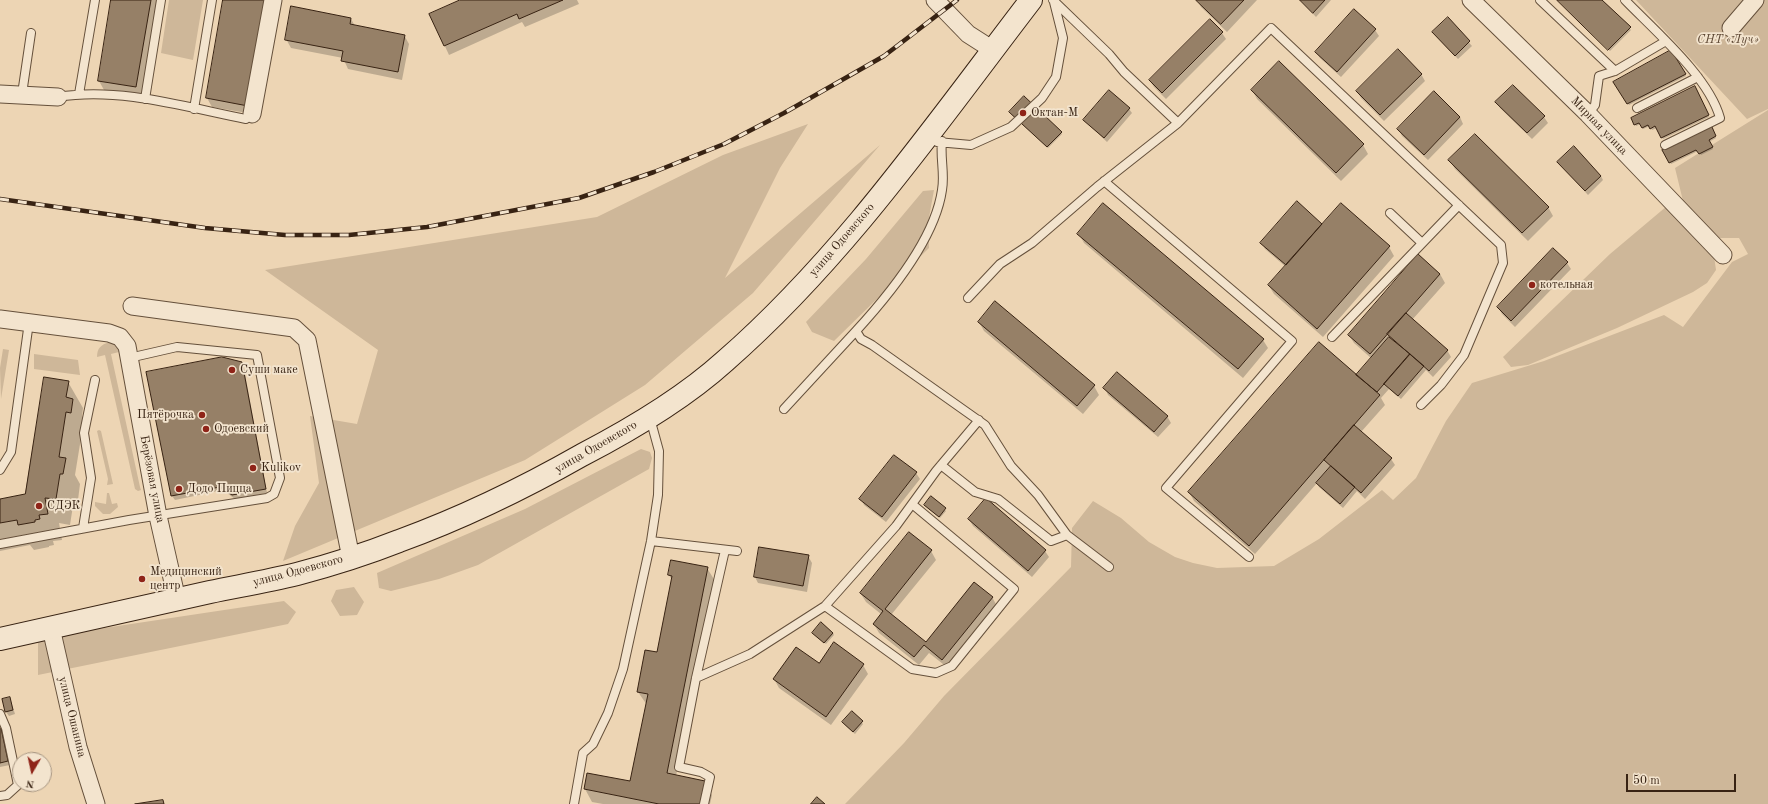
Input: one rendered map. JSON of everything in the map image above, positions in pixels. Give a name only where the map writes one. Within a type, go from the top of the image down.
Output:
[{"type":"street","points":[[252,114],[273,0]]},
{"type":"street","points":[[935,0],[968,34],[993,50]]},
{"type":"street","name":"улица Одоевского","points":[[0,639],[295,574],[350,558],[400,541],[484,505],[555,470],[623,433],[722,364],[757,332],[800,288],[874,204],[932,143],[993,50],[1031,0]]},
{"type":"street","name":"Мирная улица","points":[[1471,0],[1588,114],[1723,255]]},
{"type":"street","points":[[1731,28],[1755,0]]},
{"type":"street","points":[[0,94],[58,97]]},
{"type":"street","points":[[132,306],[294,328],[307,340],[350,558]]},
{"type":"street","name":"Берёзовая улица","points":[[0,319],[102,332],[120,337],[127,346],[158,516],[177,600]]},
{"type":"street","name":"улица Ошанина","points":[[51,628],[78,747],[96,804]]},
{"type":"lane","points":[[79,94],[95,0]]},
{"type":"lane","points":[[145,99],[161,0]]},
{"type":"lane","points":[[194,109],[212,0]]},
{"type":"lane","points":[[1053,0],[1109,54],[1124,72],[1178,123]]},
{"type":"lane","points":[[784,409],[878,307],[918,251],[934,221],[944,177],[940,159],[932,143],[971,145],[1011,127],[1042,98],[1056,76],[1063,38],[1053,0]]},
{"type":"lane","points":[[1540,0],[1615,71]]},
{"type":"lane","points":[[1625,0],[1698,77],[1717,107],[1720,118],[1665,145]]},
{"type":"lane","points":[[968,298],[1000,264],[1032,242],[1104,181],[1178,123],[1271,28],[1501,245],[1503,263],[1464,355],[1441,385],[1421,405]]},
{"type":"lane","points":[[22,94],[31,34]]},
{"type":"lane","points":[[1588,114],[1595,105],[1600,76],[1615,71],[1666,42]]},
{"type":"lane","points":[[1637,108],[1698,77]]},
{"type":"lane","points":[[58,97],[79,94],[145,99],[246,118],[252,114]]},
{"type":"lane","points":[[1104,181],[1292,341],[1166,488],[1249,557]]},
{"type":"lane","points":[[1332,337],[1459,205]]},
{"type":"lane","points":[[1390,214],[1422,243]]},
{"type":"lane","points":[[0,470],[11,452],[29,322]]},
{"type":"lane","points":[[856,331],[861,339],[872,345],[985,425],[1011,466],[1038,495],[1067,535],[1109,567]]},
{"type":"lane","points":[[0,544],[83,528],[267,498],[274,494],[280,478],[257,356],[176,347],[129,358]]},
{"type":"lane","points":[[83,528],[91,478],[84,434],[95,380]]},
{"type":"lane","points":[[574,804],[584,753],[593,744],[605,720],[623,669],[651,541],[658,495],[659,451],[649,416]]},
{"type":"lane","points":[[696,678],[750,654],[825,606],[896,526],[941,465],[979,420]]},
{"type":"lane","points":[[941,465],[975,492],[998,499],[1051,541],[1067,535]]},
{"type":"lane","points":[[825,606],[912,669],[936,673],[952,666],[1014,589],[912,504]]},
{"type":"lane","points":[[651,541],[737,551]]},
{"type":"lane","points":[[704,804],[710,777],[701,772],[679,767],[696,678],[726,550]]},
{"type":"lane","points":[[0,714],[6,728],[18,785],[7,795],[0,796]]},
{"type":"green space","points":[[169,0],[203,0],[193,60],[161,53]]},
{"type":"green space","name":"СНТ «Луч»","points":[[1636,0],[1768,0],[1768,109],[1747,119]]},
{"type":"green space","points":[[1768,110],[1768,804],[845,804],[904,743],[944,696],[1071,567],[1072,528],[1093,501],[1121,518],[1149,542],[1175,557],[1193,563],[1217,568],[1274,566],[1319,539],[1382,490],[1393,500],[1416,478],[1446,421],[1472,383],[1544,361],[1664,315],[1683,327],[1732,262],[1748,254],[1739,238],[1714,238],[1684,205],[1675,168]]},
{"type":"green space","points":[[808,124],[780,168],[725,278],[880,145],[753,293],[645,385],[525,460],[283,561],[295,526],[319,483],[310,416],[357,424],[378,350],[265,270],[597,217],[723,155]]},
{"type":"green space","points":[[934,190],[928,223],[929,248],[834,341],[812,332],[806,322],[866,259],[923,191]]},
{"type":"green space","points":[[1667,206],[1714,256],[1716,270],[1707,283],[1693,292],[1617,328],[1528,365],[1511,367],[1503,357],[1610,254]]},
{"type":"green space","points":[[109,342],[117,346],[119,352],[111,354],[141,490],[138,491],[135,489],[105,355],[97,357],[100,347]]},
{"type":"green space","points":[[3,349],[9,350],[1,399],[0,368]]},
{"type":"green space","points":[[34,354],[78,360],[80,375],[34,369]]},
{"type":"green space","points":[[97,431],[101,431],[113,484],[107,485],[108,479]]},
{"type":"green space","points":[[641,449],[650,452],[652,458],[649,469],[478,565],[439,579],[391,591],[379,588],[377,573],[525,509]]},
{"type":"green space","points":[[107,493],[109,493],[112,504],[117,503],[118,507],[110,514],[103,514],[95,506],[95,502],[106,504]]},
{"type":"green space","points":[[354,587],[364,602],[357,615],[340,616],[331,601],[336,590]]},
{"type":"green space","points":[[284,601],[296,612],[288,624],[38,675],[38,638]]},
{"type":"building","points":[[111,0],[151,0],[136,87],[98,81]]},
{"type":"building","points":[[223,0],[267,0],[248,106],[206,98]]},
{"type":"building","points":[[460,0],[563,0],[519,19],[517,14],[444,46],[429,14]]},
{"type":"building","points":[[1196,0],[1244,0],[1221,24]]},
{"type":"building","points":[[1300,0],[1325,0],[1313,13]]},
{"type":"building","points":[[1557,0],[1602,0],[1631,27],[1608,50]]},
{"type":"building","points":[[291,6],[351,18],[350,24],[405,35],[398,72],[341,61],[343,51],[285,40]]},
{"type":"building","points":[[1354,9],[1376,29],[1337,72],[1315,52]]},
{"type":"building","points":[[1448,17],[1470,41],[1455,56],[1432,32]]},
{"type":"building","points":[[1210,19],[1223,32],[1162,93],[1149,80]]},
{"type":"building","points":[[1398,49],[1422,74],[1380,115],[1356,91]]},
{"type":"building","points":[[1671,50],[1686,74],[1627,104],[1613,82]]},
{"type":"building","points":[[1279,61],[1364,144],[1336,173],[1251,90]]},
{"type":"building","points":[[1513,85],[1545,116],[1527,133],[1495,102]]},
{"type":"building","points":[[1695,86],[1709,115],[1661,138],[1655,126],[1650,129],[1648,125],[1642,128],[1639,123],[1634,125],[1631,118]]},
{"type":"building","points":[[1109,90],[1130,108],[1104,138],[1083,120]]},
{"type":"building","points":[[1434,91],[1460,117],[1424,155],[1397,129]]},
{"type":"building","points":[[1024,96],[1062,132],[1047,147],[1009,112]]},
{"type":"building","points":[[1712,127],[1716,136],[1709,140],[1713,147],[1699,154],[1696,150],[1669,163],[1662,150]]},
{"type":"building","points":[[1475,134],[1549,207],[1522,233],[1448,160]]},
{"type":"building","points":[[1574,146],[1601,176],[1585,191],[1557,162]]},
{"type":"building","points":[[1297,201],[1322,224],[1286,265],[1260,243]]},
{"type":"building","points":[[1103,203],[1264,339],[1238,369],[1077,234]]},
{"type":"building","points":[[1341,203],[1390,246],[1317,329],[1268,285]]},
{"type":"building","name":"котельная","points":[[1553,248],[1568,262],[1511,321],[1497,307]]},
{"type":"building","points":[[1418,254],[1440,274],[1370,354],[1348,335]]},
{"type":"building","points":[[995,301],[1095,385],[1077,406],[978,322]]},
{"type":"building","points":[[1406,313],[1448,350],[1429,371],[1387,334]]},
{"type":"building","points":[[1389,337],[1410,354],[1377,392],[1356,375]]},
{"type":"building","points":[[1319,342],[1380,395],[1249,546],[1188,492]]},
{"type":"building","points":[[1410,354],[1424,366],[1398,396],[1384,384]]},
{"type":"building","name":"Одоевский","points":[[222,357],[242,362],[266,489],[232,495],[220,487],[171,496],[146,372]]},
{"type":"building","points":[[1117,372],[1168,416],[1154,432],[1103,388]]},
{"type":"building","points":[[44,377],[69,381],[66,397],[73,399],[71,413],[66,412],[59,457],[66,458],[63,474],[60,474],[56,499],[45,498],[48,514],[39,515],[40,519],[35,520],[35,522],[18,525],[17,520],[0,523],[0,499],[25,494]]},
{"type":"building","points":[[1354,425],[1392,458],[1361,493],[1324,460]]},
{"type":"building","points":[[894,455],[917,472],[882,517],[859,499]]},
{"type":"building","points":[[1331,466],[1355,487],[1340,504],[1316,483]]},
{"type":"building","points":[[931,496],[946,508],[939,517],[924,505]]},
{"type":"building","points":[[986,498],[1046,550],[1028,571],[968,519]]},
{"type":"building","points":[[909,532],[932,550],[885,609],[926,642],[974,582],[993,597],[942,660],[924,645],[914,657],[873,624],[883,611],[860,593]]},
{"type":"building","points":[[759,547],[809,555],[803,586],[754,577]]},
{"type":"building","points":[[671,560],[708,567],[667,773],[705,781],[700,804],[659,804],[584,789],[587,773],[630,781],[648,694],[637,692],[645,650],[657,652],[672,576],[668,575]]},
{"type":"building","points":[[821,622],[833,633],[824,643],[812,633]]},
{"type":"building","points":[[834,642],[864,664],[826,717],[773,679],[796,647],[819,663]]},
{"type":"building","points":[[10,697],[13,710],[5,712],[2,699]]},
{"type":"building","points":[[852,711],[863,721],[853,732],[842,722]]},
{"type":"building","points":[[1,728],[8,761],[0,763],[0,729]]},
{"type":"building","points":[[817,797],[825,804],[811,804]]},
{"type":"building","points":[[163,800],[164,804],[135,804]]},
{"type":"railway","points":[[0,199],[205,228],[285,235],[349,235],[427,227],[579,198],[654,172],[724,144],[784,113],[884,56],[957,0]]},
{"type":"place","name":"Октан-М","points":[[1023,113]]},
{"type":"place","name":"котельная","points":[[1532,285]]},
{"type":"place","name":"Суши маке","points":[[232,370]]},
{"type":"place","name":"Пятёрочка","points":[[202,415]]},
{"type":"place","name":"Одоевский","points":[[206,429]]},
{"type":"place","name":"Kulikov","points":[[253,468]]},
{"type":"place","name":"Додо Пицца","points":[[179,489]]},
{"type":"place","name":"СДЭК","points":[[39,506]]},
{"type":"place","name":"Медицинский центр","points":[[142,579]]}]
